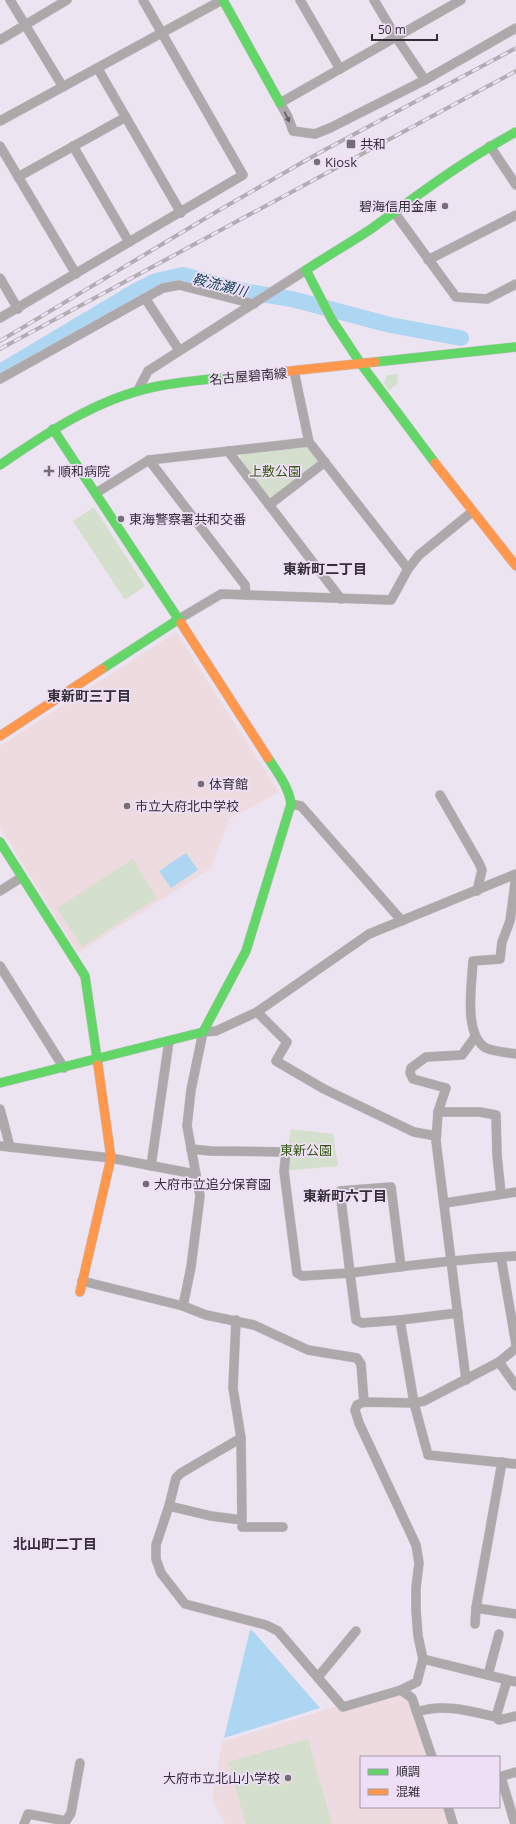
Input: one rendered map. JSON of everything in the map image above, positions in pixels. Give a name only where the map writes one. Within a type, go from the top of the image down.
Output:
[{"type":"street","points":[[10,0],[63,87]]},
{"type":"street","points":[[0,40],[67,0]]},
{"type":"street","points":[[0,318],[18,309],[243,175],[143,0]]},
{"type":"street","points":[[0,121],[222,0],[288,117],[293,131],[315,134],[425,80],[516,28]]},
{"type":"street","points":[[300,0],[340,69]]},
{"type":"street","points":[[374,0],[396,37],[425,80]]},
{"type":"street","points":[[280,104],[396,37],[448,3],[461,0]]},
{"type":"street","points":[[98,68],[181,213]]},
{"type":"street","points":[[18,177],[126,117]]},
{"type":"street","points":[[138,390],[148,370],[256,303],[394,212],[420,192],[490,146],[516,132]]},
{"type":"street","points":[[0,146],[76,274]]},
{"type":"street","points":[[73,146],[129,242]]},
{"type":"street","points":[[490,146],[516,185]]},
{"type":"street","points":[[394,212],[456,297],[487,299],[516,284]]},
{"type":"street","points":[[428,260],[516,215]]},
{"type":"street","points":[[306,270],[324,302],[332,320],[361,364],[472,512],[516,566]]},
{"type":"street","points":[[0,278],[18,309]]},
{"type":"street","points":[[0,379],[163,288],[179,285],[256,303]]},
{"type":"street","points":[[145,298],[179,350]]},
{"type":"street","name":"名古屋碧南線","points":[[0,465],[53,429],[96,405],[138,390],[181,382],[516,347]]},
{"type":"street","points":[[294,371],[309,442],[408,569]]},
{"type":"street","points":[[53,429],[179,620],[290,794],[291,804],[246,951],[203,1032],[191,1090],[187,1126],[200,1196],[192,1267],[183,1306]]},
{"type":"street","points":[[96,493],[149,460],[309,442]]},
{"type":"street","points":[[228,451],[342,599]]},
{"type":"street","points":[[149,460],[245,585],[246,595]]},
{"type":"street","points":[[269,505],[325,462]]},
{"type":"street","points":[[0,736],[221,594],[390,600],[418,555],[472,512]]},
{"type":"street","points":[[440,795],[482,870],[477,891]]},
{"type":"street","points":[[291,804],[301,806],[402,921]]},
{"type":"street","points":[[0,842],[85,976],[111,1158],[80,1292]]},
{"type":"street","points":[[0,1083],[203,1032],[216,1031],[257,1012],[369,934],[516,875],[513,921],[502,942],[500,959],[472,961],[470,1017],[475,1037],[486,1048],[516,1054]]},
{"type":"street","points":[[0,891],[22,877]]},
{"type":"street","points":[[0,966],[64,1068]]},
{"type":"street","points":[[257,1012],[287,1042],[276,1061],[324,1089],[414,1132],[436,1136]]},
{"type":"street","points":[[466,1380],[436,1136],[438,1112],[446,1088],[413,1079],[410,1073],[411,1068],[426,1057],[462,1055],[475,1037]]},
{"type":"street","points":[[151,1166],[169,1041]]},
{"type":"street","points":[[0,1109],[10,1147]]},
{"type":"street","points":[[438,1112],[480,1112],[496,1115],[497,1155],[501,1194]]},
{"type":"street","points":[[0,1146],[111,1158],[195,1174]]},
{"type":"street","points":[[191,1149],[211,1152],[286,1152],[284,1171],[297,1273],[302,1276],[350,1273],[452,1260],[516,1256]]},
{"type":"street","points":[[401,1267],[391,1186],[340,1191],[356,1320],[362,1323],[458,1313]]},
{"type":"street","points":[[445,1203],[516,1192]]},
{"type":"street","points":[[241,1438],[181,1473],[176,1478],[169,1506],[156,1545],[156,1559],[161,1573],[184,1604],[266,1625],[278,1631],[343,1707],[401,1690],[417,1682],[423,1659],[418,1636],[416,1610],[416,1588],[419,1563],[416,1545],[358,1423],[355,1410],[357,1405],[364,1402],[414,1404],[424,1401],[499,1362],[516,1347],[501,1257]]},
{"type":"street","points":[[82,1281],[183,1306],[206,1315],[236,1320],[254,1325],[300,1348],[357,1358],[362,1364],[364,1402]]},
{"type":"street","points":[[169,1506],[211,1516],[242,1520],[241,1438],[232,1388],[236,1320]]},
{"type":"street","points":[[400,1320],[414,1404],[428,1455],[516,1464]]},
{"type":"street","points":[[499,1362],[516,1386]]},
{"type":"street","points":[[475,1624],[476,1608],[502,1462]]},
{"type":"street","points":[[242,1527],[283,1527]]},
{"type":"street","points":[[476,1608],[516,1614]]},
{"type":"street","points":[[318,1677],[356,1631]]},
{"type":"street","points":[[488,1675],[499,1634]]},
{"type":"street","points":[[423,1659],[512,1681],[496,1717]]},
{"type":"street","points":[[401,1690],[412,1698],[432,1756]]},
{"type":"street","points":[[417,1712],[426,1709],[451,1708],[496,1717],[499,1720],[516,1716]]},
{"type":"street","points":[[24,1824],[28,1814],[66,1821],[71,1813],[80,1763]]},
{"type":"street","points":[[515,1824],[500,1777],[516,1772]]},
{"type":"street","points":[[448,1808],[453,1824]]},
{"type":"shaded area","name":"市立大府北中学校","points":[[176,632],[279,792],[229,819],[211,868],[78,953],[0,827],[0,746]]},
{"type":"shaded area","name":"大府市立北山小学校","points":[[398,1694],[408,1700],[427,1756],[360,1756],[360,1808],[445,1808],[450,1824],[225,1824],[212,1799],[222,1742],[337,1706],[342,1712]]},
{"type":"green space","points":[[397,374],[398,383],[389,391],[384,383],[387,375]]},
{"type":"green space","name":"上敷公園","points":[[306,447],[309,448],[319,461],[318,464],[272,500],[268,498],[239,460],[242,453]]},
{"type":"green space","points":[[94,507],[145,586],[125,600],[73,521]]},
{"type":"green space","points":[[133,859],[157,898],[82,947],[57,908]]},
{"type":"green space","name":"東新公園","points":[[291,1129],[333,1134],[338,1166],[284,1171]]},
{"type":"green space","points":[[308,1739],[332,1824],[246,1824],[228,1762]]},
{"type":"water","points":[[186,853],[198,870],[171,888],[159,871]]},
{"type":"water","points":[[250,1630],[253,1631],[320,1708],[224,1738]]},
{"type":"waterway","name":"鞍流瀬川","points":[[0,372],[134,292],[156,281],[183,275],[243,291],[292,299],[390,325],[461,338]]},
{"type":"railway","points":[[0,341],[216,212],[317,154],[516,48]]},
{"type":"railway","points":[[0,349],[516,71]]},
{"type":"traffic: fast","points":[[223,0],[280,103]]},
{"type":"traffic: fast","points":[[435,463],[361,364],[332,320],[306,270],[371,229],[478,154],[516,132]]},
{"type":"traffic: fast","points":[[375,362],[516,347]]},
{"type":"traffic: fast","points":[[0,465],[74,418],[93,408],[133,392],[198,380],[242,376]]},
{"type":"traffic: fast","points":[[53,429],[181,623]]},
{"type":"traffic: fast","points":[[102,669],[179,619]]},
{"type":"traffic: fast","points":[[0,1083],[203,1032],[246,951],[291,804],[288,792],[279,774],[268,758]]},
{"type":"traffic: fast","points":[[0,842],[85,976],[98,1065]]},
{"type":"traffic: slow","points":[[242,376],[375,362]]},
{"type":"traffic: slow","points":[[435,463],[516,566]]},
{"type":"traffic: slow","points":[[181,623],[268,758]]},
{"type":"traffic: slow","points":[[0,736],[102,669]]},
{"type":"traffic: slow","points":[[80,1292],[111,1158],[98,1065]]},
{"type":"place","name":"共和","points":[[351,144]]},
{"type":"place","name":"Kiosk","points":[[317,162]]},
{"type":"place","name":"碧海信用金庫","points":[[445,206]]},
{"type":"place","name":"順和病院","points":[[49,471]]},
{"type":"place","name":"東海警察署共和交番","points":[[121,519]]},
{"type":"place","name":"体育館","points":[[201,784]]},
{"type":"place","name":"市立大府北中学校","points":[[127,806]]},
{"type":"place","name":"大府市立追分保育園","points":[[146,1184]]},
{"type":"place","name":"大府市立北山小学校","points":[[288,1778]]},
{"type":"district","name":"東新町二丁目","points":[[325,569]]},
{"type":"district","name":"東新町三丁目","points":[[89,696]]},
{"type":"district","name":"東新町六丁目","points":[[345,1196]]},
{"type":"district","name":"北山町二丁目","points":[[55,1544]]}]
